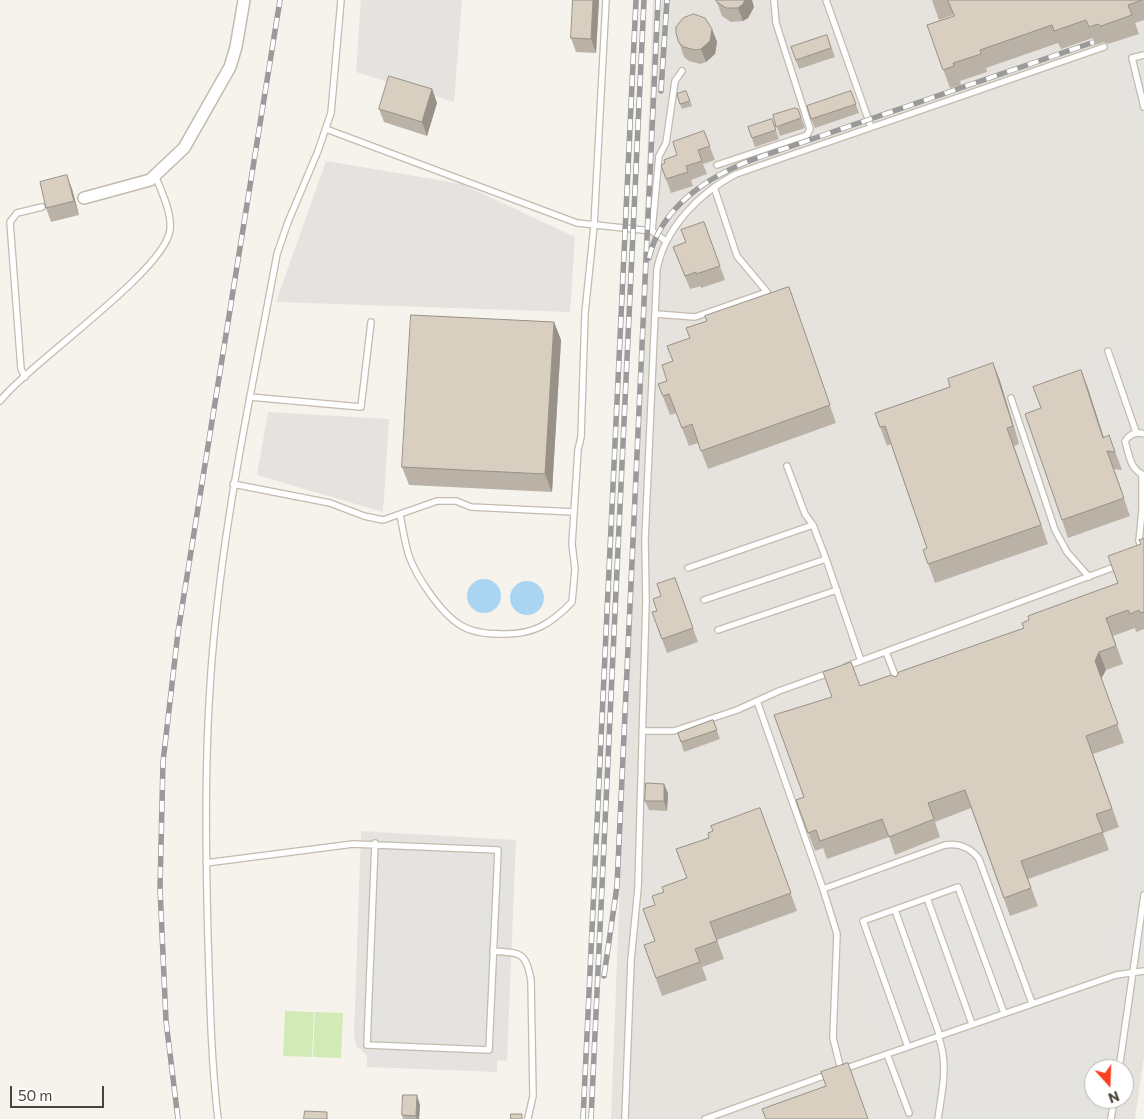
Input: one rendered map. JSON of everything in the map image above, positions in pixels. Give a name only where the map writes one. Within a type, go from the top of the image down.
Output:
[{"type":"street","points":[[84,198],[150,180],[184,148],[230,67],[236,47],[244,0]]},
{"type":"lane","points":[[218,1119],[213,1077],[206,863],[205,749],[217,600],[234,484],[277,254],[331,113],[341,0]]},
{"type":"lane","points":[[400,515],[409,556],[418,574],[439,605],[461,626],[485,634],[512,635],[542,629],[572,602],[576,568],[572,544],[578,450],[581,437],[586,313],[594,226],[606,0]]},
{"type":"lane","points":[[717,165],[807,135],[810,129],[776,22],[774,0]]},
{"type":"lane","points":[[826,0],[871,127]]},
{"type":"lane","points":[[626,1119],[632,960],[638,888],[645,539],[657,269],[660,253],[678,222],[714,187],[750,168],[1104,47]]},
{"type":"lane","points":[[1144,55],[1132,58],[1144,107]]},
{"type":"lane","points":[[652,231],[659,156],[666,143],[675,81],[682,70]]},
{"type":"lane","points":[[326,130],[577,222],[594,226],[652,231],[666,241]]},
{"type":"lane","points":[[0,401],[135,280],[158,254],[170,230],[167,207],[155,175]]},
{"type":"lane","points":[[656,314],[696,317],[767,292],[737,256],[714,187]]},
{"type":"lane","points":[[25,377],[21,369],[10,222],[17,213],[42,207]]},
{"type":"lane","points":[[250,397],[361,407],[371,322]]},
{"type":"lane","points":[[1108,351],[1136,432]]},
{"type":"lane","points":[[1010,398],[1055,530],[1066,552],[1089,577]]},
{"type":"lane","points":[[1136,555],[1143,550],[1139,541],[1143,475],[1136,471],[1132,465],[1125,441],[1136,432],[1144,434]]},
{"type":"lane","points":[[787,466],[805,514],[813,525],[826,559],[861,661]]},
{"type":"lane","points":[[234,484],[330,503],[364,516],[383,520],[437,501],[456,501],[471,507],[574,512]]},
{"type":"lane","points":[[688,568],[813,525]]},
{"type":"lane","points":[[704,600],[826,559]]},
{"type":"lane","points":[[642,731],[674,732],[1123,563]]},
{"type":"lane","points":[[718,630],[837,590]]},
{"type":"lane","points":[[886,652],[900,691]]},
{"type":"lane","points":[[757,701],[837,934],[833,1038],[840,1070]]},
{"type":"lane","points":[[206,863],[353,844],[375,843],[498,850],[489,1050],[367,1045],[375,843]]},
{"type":"lane","points":[[823,889],[944,845],[954,844],[973,852],[979,859],[1032,1003]]},
{"type":"lane","points":[[908,1047],[863,921],[958,886],[1004,1013]]},
{"type":"lane","points":[[1120,1059],[1144,895]]},
{"type":"lane","points":[[927,898],[972,1024]]},
{"type":"lane","points":[[894,910],[942,1046],[945,1070],[938,1119]]},
{"type":"lane","points":[[493,951],[519,953],[525,958],[531,980],[533,1096],[528,1118]]},
{"type":"lane","points":[[705,1119],[1116,974],[1144,971]]},
{"type":"lane","points":[[887,1054],[909,1113]]},
{"type":"shaded area","points":[[361,0],[462,0],[454,102],[356,72]]},
{"type":"shaded area","points":[[653,0],[1144,0],[1144,1057],[1135,1119],[611,1119]]},
{"type":"shaded area","points":[[1144,33],[1144,146],[1118,42]]},
{"type":"shaded area","points":[[326,161],[462,184],[575,237],[570,312],[276,302]]},
{"type":"shaded area","points":[[1127,347],[1144,396],[1144,408],[1113,418],[1092,359]]},
{"type":"shaded area","points":[[268,412],[389,419],[383,512],[257,475]]},
{"type":"shaded area","points":[[1144,753],[1144,961],[1114,957]]},
{"type":"shaded area","points":[[975,830],[1039,1009],[1121,982],[1144,978],[1135,996],[1126,1059],[1084,1059],[1084,1109],[1118,1109],[1117,1119],[922,1119],[932,1056],[931,1032],[888,1046],[832,878]]},
{"type":"shaded area","points":[[361,831],[516,840],[507,1061],[497,1060],[497,1072],[367,1067],[367,1056],[356,1045],[354,1035]]},
{"type":"green space","points":[[285,1011],[314,1012],[312,1057],[283,1056]]},
{"type":"green space","points":[[315,1012],[343,1013],[341,1058],[313,1057]]},
{"type":"water","points":[[484,579],[491,580],[496,584],[500,589],[500,603],[496,608],[491,612],[484,613],[477,612],[472,608],[468,603],[467,596],[468,589],[472,584],[477,580]]},
{"type":"water","points":[[527,581],[534,582],[539,586],[543,591],[543,605],[539,610],[534,614],[527,615],[520,614],[515,610],[511,605],[510,598],[511,591],[515,586],[520,582]]},
{"type":"building","points":[[573,0],[593,0],[591,39],[571,38]]},
{"type":"building","points":[[716,0],[745,0],[738,8],[726,8]]},
{"type":"building","points":[[948,0],[1142,0],[1128,5],[1132,15],[1101,26],[1098,24],[1089,27],[1086,20],[1054,31],[1052,25],[980,50],[981,54],[953,63],[954,66],[943,70],[927,25],[954,16]]},
{"type":"building","points":[[694,14],[705,18],[712,29],[710,41],[701,49],[695,50],[684,47],[679,43],[676,33],[676,27],[683,18]]},
{"type":"building","points":[[827,35],[831,48],[796,60],[791,47]]},
{"type":"building","points":[[389,76],[432,89],[422,122],[379,109]]},
{"type":"building","points":[[686,91],[690,101],[680,104],[677,94]]},
{"type":"building","points":[[851,91],[856,104],[811,119],[807,106]]},
{"type":"building","points":[[795,108],[798,109],[801,118],[776,127],[773,115]]},
{"type":"building","points":[[772,119],[776,130],[752,138],[748,127]]},
{"type":"building","points":[[704,131],[710,146],[698,150],[702,161],[686,166],[688,172],[666,179],[661,165],[665,163],[664,160],[677,155],[673,142]]},
{"type":"building","points":[[67,175],[74,201],[46,208],[40,182]]},
{"type":"building","points":[[704,222],[720,266],[685,276],[673,247],[686,242],[681,230]]},
{"type":"building","points":[[789,287],[830,405],[701,451],[692,424],[682,428],[669,394],[663,396],[658,384],[667,381],[662,365],[673,361],[667,346],[690,338],[686,328],[707,321],[705,316]]},
{"type":"building","points":[[411,315],[554,322],[545,474],[402,467]]},
{"type":"building","points":[[993,363],[1013,426],[1007,428],[1041,525],[928,564],[923,550],[927,548],[885,426],[880,427],[875,413],[950,387],[948,379]]},
{"type":"building","points":[[1081,370],[1103,438],[1109,435],[1115,452],[1107,451],[1124,498],[1062,520],[1025,414],[1041,408],[1033,387]]},
{"type":"building","points":[[1144,539],[1144,612],[1140,613],[1139,610],[1130,614],[1128,610],[1106,618],[1116,646],[1099,652],[1095,661],[1118,724],[1086,736],[1112,809],[1096,814],[1103,832],[1021,861],[1031,888],[1004,898],[965,790],[928,803],[934,819],[889,837],[882,819],[820,841],[816,830],[808,833],[796,800],[804,797],[774,715],[832,697],[823,672],[851,662],[860,686],[891,675],[896,677],[899,672],[1024,628],[1022,623],[1029,620],[1028,616],[1118,583],[1108,556],[1141,544],[1139,540]]},
{"type":"building","points":[[675,578],[693,628],[662,639],[652,612],[657,611],[653,599],[661,596],[657,584]]},
{"type":"building","points":[[713,720],[717,730],[681,742],[678,733]]},
{"type":"building","points":[[646,783],[664,784],[664,801],[645,801]]},
{"type":"building","points":[[760,808],[791,893],[710,922],[717,941],[695,949],[700,962],[656,978],[644,945],[655,941],[643,909],[655,905],[652,896],[664,892],[662,887],[687,878],[676,849],[709,838],[708,833],[713,831],[711,826]]},
{"type":"building","points":[[848,1063],[868,1119],[766,1119],[762,1109],[826,1086],[821,1072]]},
{"type":"building","points":[[403,1095],[417,1095],[416,1116],[402,1115]]},
{"type":"building","points":[[305,1111],[327,1112],[327,1119],[304,1119]]},
{"type":"building","points":[[511,1114],[522,1114],[522,1119],[511,1119]]},
{"type":"railway","points":[[178,1119],[166,1021],[160,888],[163,762],[178,632],[280,0]]},
{"type":"railway","points":[[583,1119],[636,0]]},
{"type":"railway","points":[[591,1119],[644,0]]},
{"type":"railway","points":[[604,976],[617,886],[658,0]]},
{"type":"railway","points":[[661,91],[667,0]]},
{"type":"railway","points":[[649,258],[655,239],[664,223],[676,208],[705,183],[722,173],[757,158],[1094,42]]}]
